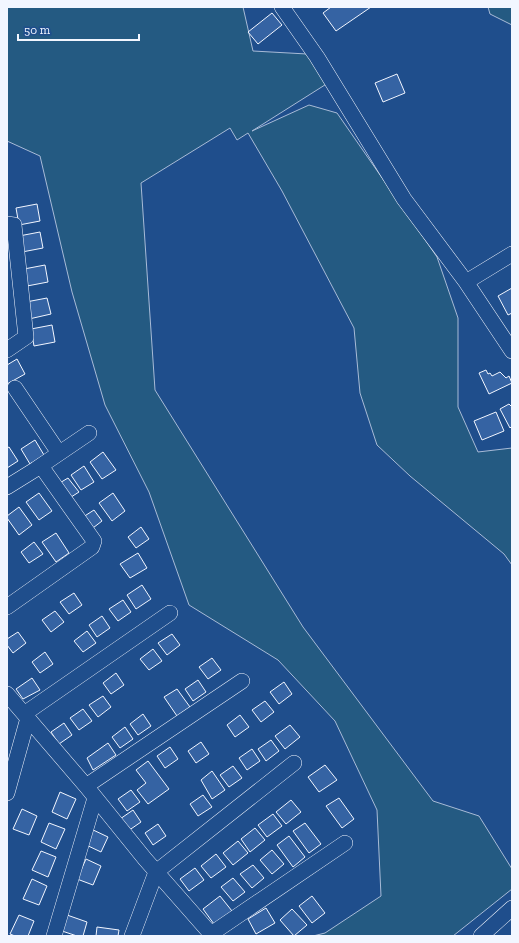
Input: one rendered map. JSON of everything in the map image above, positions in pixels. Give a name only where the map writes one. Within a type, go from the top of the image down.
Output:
[{"type":"street","points":[[282,7],[317,57],[404,199],[466,282],[512,351]]},
{"type":"street","points":[[7,224],[14,225],[26,337],[7,350]]},
{"type":"street","points":[[466,282],[512,254]]},
{"type":"street","points":[[15,388],[59,453]]},
{"type":"street","points":[[7,487],[88,434]]},
{"type":"street","points":[[7,606],[92,547],[94,541],[41,466]]},
{"type":"street","points":[[7,794],[26,716],[170,613]]},
{"type":"street","points":[[86,786],[242,681]]},
{"type":"street","points":[[7,694],[86,786],[156,872],[211,934],[345,843]]},
{"type":"street","points":[[132,936],[156,872],[294,763]]},
{"type":"street","points":[[54,936],[95,798]]},
{"type":"street","points":[[481,936],[512,908]]},
{"type":"shaded area","points":[[7,7],[243,7],[253,51],[307,54],[328,83],[252,131],[309,105],[337,113],[437,257],[458,318],[458,407],[478,452],[512,448],[512,565],[504,554],[410,476],[377,445],[360,393],[354,328],[282,191],[248,133],[237,140],[230,128],[141,183],[155,390],[303,627],[433,801],[479,816],[512,869],[512,889],[453,936],[313,936],[325,933],[381,896],[377,810],[335,721],[278,660],[189,605],[149,492],[105,405],[72,292],[40,156],[7,141]]},
{"type":"shaded area","points":[[488,7],[512,7],[512,25],[490,14]]},
{"type":"building","points":[[331,7],[371,7],[336,31],[323,13]]},
{"type":"building","points":[[272,13],[282,25],[258,44],[248,32]]},
{"type":"building","points":[[397,74],[405,93],[383,102],[375,83]]},
{"type":"building","points":[[37,204],[40,221],[19,225],[16,208]]},
{"type":"building","points":[[40,232],[43,248],[22,252],[19,236]]},
{"type":"building","points":[[45,265],[48,282],[27,286],[24,269]]},
{"type":"building","points":[[512,288],[512,313],[508,315],[498,296]]},
{"type":"building","points":[[47,298],[51,314],[29,319],[26,302]]},
{"type":"building","points":[[52,325],[55,342],[34,346],[31,329]]},
{"type":"building","points":[[17,359],[25,374],[7,384],[7,365]]},
{"type":"building","points":[[486,370],[488,374],[490,373],[492,376],[500,372],[506,378],[509,376],[512,383],[489,394],[479,373]]},
{"type":"building","points":[[509,404],[512,407],[512,426],[510,428],[500,409]]},
{"type":"building","points":[[496,412],[504,431],[482,440],[474,421]]},
{"type":"building","points":[[35,440],[44,455],[30,464],[21,449]]},
{"type":"building","points":[[9,447],[18,461],[7,468],[7,448]]},
{"type":"building","points":[[103,452],[116,470],[102,479],[90,462]]},
{"type":"building","points":[[84,466],[94,482],[81,490],[71,475]]},
{"type":"building","points":[[68,478],[79,492],[68,499],[58,484]]},
{"type":"building","points":[[39,493],[52,511],[39,520],[26,502]]},
{"type":"building","points":[[113,493],[125,511],[112,521],[99,503]]},
{"type":"building","points":[[19,507],[32,525],[19,535],[7,516]]},
{"type":"building","points":[[94,510],[102,521],[89,531],[80,519]]},
{"type":"building","points":[[141,527],[149,539],[136,548],[128,537]]},
{"type":"building","points":[[56,533],[69,553],[56,562],[42,542]]},
{"type":"building","points":[[34,542],[43,554],[29,563],[21,552]]},
{"type":"building","points":[[138,553],[147,568],[130,578],[120,564]]},
{"type":"building","points":[[142,585],[151,599],[136,609],[127,595]]},
{"type":"building","points":[[74,593],[82,605],[69,614],[60,602]]},
{"type":"building","points":[[123,600],[131,612],[118,621],[109,609]]},
{"type":"building","points":[[55,611],[64,622],[51,632],[42,620]]},
{"type":"building","points":[[102,616],[110,628],[97,637],[89,625]]},
{"type":"building","points":[[87,631],[96,643],[83,652],[74,641]]},
{"type":"building","points":[[18,632],[26,643],[13,653],[7,645],[7,639]]},
{"type":"building","points":[[172,634],[180,645],[167,655],[158,643]]},
{"type":"building","points":[[153,649],[162,661],[149,670],[140,659]]},
{"type":"building","points":[[45,652],[53,664],[40,673],[32,662]]},
{"type":"building","points":[[212,658],[221,670],[208,679],[199,667]]},
{"type":"building","points":[[116,673],[124,685],[111,694],[103,683]]},
{"type":"building","points":[[32,678],[40,690],[23,699],[16,689]]},
{"type":"building","points":[[198,680],[206,692],[193,701],[185,689]]},
{"type":"building","points":[[284,682],[292,694],[279,704],[270,692]]},
{"type":"building","points":[[177,689],[190,707],[177,716],[164,697]]},
{"type":"building","points":[[103,696],[111,707],[98,717],[89,705]]},
{"type":"building","points":[[265,701],[274,712],[261,722],[252,710]]},
{"type":"building","points":[[83,709],[92,721],[79,730],[70,718]]},
{"type":"building","points":[[143,714],[151,726],[138,735],[130,724]]},
{"type":"building","points":[[240,715],[249,727],[235,737],[227,725]]},
{"type":"building","points":[[64,723],[72,735],[59,744],[51,732]]},
{"type":"building","points":[[290,725],[300,737],[285,749],[275,736]]},
{"type":"building","points":[[125,727],[133,739],[120,748],[112,737]]},
{"type":"building","points":[[271,740],[279,751],[266,761],[258,749]]},
{"type":"building","points":[[201,742],[209,754],[196,763],[188,751]]},
{"type":"building","points":[[108,743],[116,755],[93,770],[87,758]]},
{"type":"building","points":[[170,747],[178,759],[165,768],[157,756]]},
{"type":"building","points":[[252,749],[260,761],[247,770],[239,758]]},
{"type":"building","points":[[148,761],[169,789],[148,804],[137,790],[146,783],[136,770]]},
{"type":"building","points":[[325,765],[337,780],[319,792],[308,777]]},
{"type":"building","points":[[233,766],[242,778],[229,787],[220,775]]},
{"type":"building","points":[[212,771],[225,790],[212,799],[201,780]]},
{"type":"building","points":[[131,790],[140,802],[127,811],[118,799]]},
{"type":"building","points":[[60,792],[76,799],[67,819],[52,812]]},
{"type":"building","points":[[203,795],[212,807],[198,816],[190,804]]},
{"type":"building","points":[[339,798],[354,819],[342,828],[326,806]]},
{"type":"building","points":[[291,800],[301,812],[286,824],[276,812]]},
{"type":"building","points":[[22,809],[37,816],[29,835],[13,829]]},
{"type":"building","points":[[133,810],[141,822],[128,831],[120,819]]},
{"type":"building","points":[[273,814],[282,826],[267,837],[258,825]]},
{"type":"building","points":[[49,823],[65,829],[56,849],[41,842]]},
{"type":"building","points":[[305,823],[321,844],[309,853],[293,831]]},
{"type":"building","points":[[158,824],[166,836],[153,845],[145,833]]},
{"type":"building","points":[[89,828],[108,837],[101,852],[82,843]]},
{"type":"building","points":[[255,828],[265,840],[250,852],[241,839]]},
{"type":"building","points":[[289,836],[305,857],[293,867],[277,845]]},
{"type":"building","points":[[238,841],[248,853],[233,865],[223,853]]},
{"type":"building","points":[[272,850],[284,864],[272,874],[260,860]]},
{"type":"building","points":[[41,851],[56,857],[48,877],[32,870]]},
{"type":"building","points":[[216,854],[226,867],[211,878],[201,866]]},
{"type":"building","points":[[86,859],[101,866],[93,885],[77,879]]},
{"type":"building","points":[[253,865],[264,878],[252,888],[240,874]]},
{"type":"building","points":[[195,868],[204,880],[189,891],[180,879]]},
{"type":"building","points":[[233,878],[245,892],[233,901],[221,887]]},
{"type":"building","points":[[32,879],[47,886],[39,905],[23,899]]},
{"type":"building","points":[[220,896],[232,911],[214,924],[203,909]]},
{"type":"building","points":[[312,896],[325,913],[312,923],[299,906]]},
{"type":"building","points":[[266,908],[275,923],[256,934],[248,919]]},
{"type":"building","points":[[292,909],[307,925],[294,936],[280,920]]},
{"type":"building","points":[[19,915],[34,921],[28,936],[15,936],[10,934]]},
{"type":"building","points":[[67,915],[87,922],[83,936],[77,936],[62,931]]},
{"type":"building","points":[[97,927],[119,930],[118,936],[96,936]]}]
